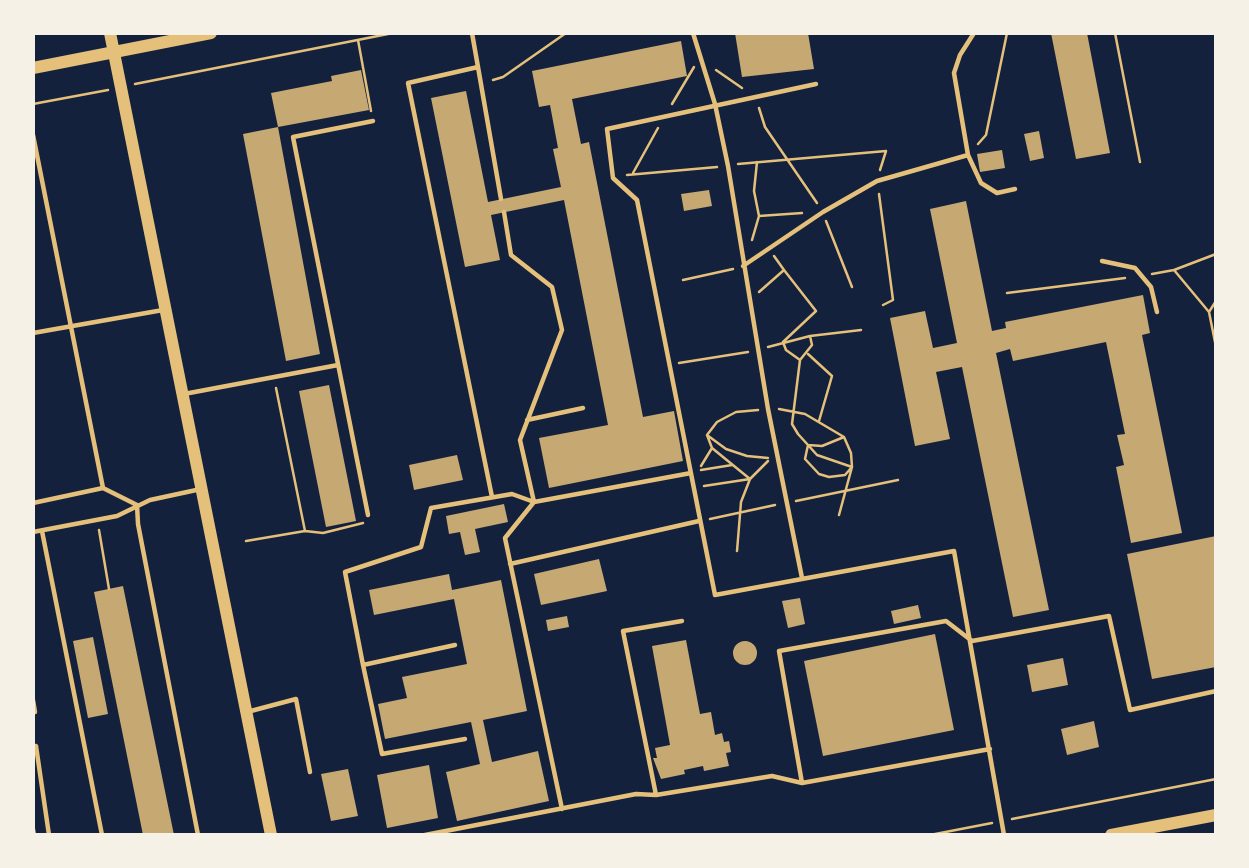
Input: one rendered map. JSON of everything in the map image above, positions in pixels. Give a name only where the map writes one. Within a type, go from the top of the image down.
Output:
[{"type":"street","points":[[110,33],[271,835]]},
{"type":"street","points":[[33,68],[211,33]]},
{"type":"street","points":[[1111,835],[1216,815]]},
{"type":"lane","points":[[472,33],[501,199]]},
{"type":"lane","points":[[693,33],[715,104],[728,166],[743,266],[802,578]]},
{"type":"lane","points":[[974,33],[960,55],[954,73],[968,155],[981,183],[997,193],[1015,189]]},
{"type":"lane","points":[[478,67],[408,82],[492,497]]},
{"type":"lane","points":[[816,84],[607,129],[613,178],[637,200],[715,595],[954,551],[972,641],[1004,835]]},
{"type":"lane","points":[[368,514],[293,137],[373,121]]},
{"type":"lane","points":[[33,135],[103,488]]},
{"type":"lane","points":[[743,266],[823,212],[877,181],[968,155]]},
{"type":"lane","points":[[504,212],[511,255],[552,287],[562,330],[520,440],[534,502]]},
{"type":"lane","points":[[1102,261],[1135,268],[1151,287],[1157,312]]},
{"type":"lane","points":[[33,332],[166,309]]},
{"type":"lane","points":[[183,394],[338,365]]},
{"type":"lane","points":[[526,420],[583,408]]},
{"type":"lane","points":[[465,739],[382,754],[345,572],[421,547],[431,508],[512,494],[534,502],[691,473]]},
{"type":"lane","points":[[33,503],[103,488],[137,505]]},
{"type":"lane","points":[[33,533],[117,516],[137,505],[202,489]]},
{"type":"lane","points":[[534,502],[505,538],[562,809]]},
{"type":"lane","points":[[137,505],[138,524],[198,835]]},
{"type":"lane","points":[[510,564],[699,521]]},
{"type":"lane","points":[[42,531],[102,835]]},
{"type":"lane","points":[[802,783],[779,651],[946,621],[972,641],[1109,616],[1130,710],[1216,691]]},
{"type":"lane","points":[[656,795],[623,631],[682,621]]},
{"type":"lane","points":[[363,665],[455,645]]},
{"type":"lane","points":[[247,712],[296,699],[310,772]]},
{"type":"lane","points":[[33,700],[35,712]]},
{"type":"lane","points":[[33,747],[36,746],[48,835]]},
{"type":"lane","points":[[425,835],[636,794],[656,795],[772,776],[802,783],[990,749]]},
{"type":"path","points":[[33,104],[393,33]]},
{"type":"path","points":[[481,84],[503,77],[566,33]]},
{"type":"path","points":[[968,155],[986,135],[1007,33]]},
{"type":"path","points":[[1115,33],[1140,162]]},
{"type":"path","points":[[358,40],[373,121]]},
{"type":"path","points":[[699,58],[755,97],[765,127],[823,212],[852,287]]},
{"type":"path","points":[[613,178],[633,173],[886,151],[877,181],[893,300],[883,305]]},
{"type":"path","points":[[757,161],[754,191],[760,216],[823,212]]},
{"type":"path","points":[[767,248],[816,311],[783,342],[792,357],[800,360]]},
{"type":"path","points":[[1007,293],[1174,270],[1216,254]]},
{"type":"path","points":[[683,280],[743,266]]},
{"type":"path","points":[[750,301],[784,270]]},
{"type":"path","points":[[1174,270],[1209,312],[1216,347]]},
{"type":"path","points":[[1209,312],[1216,301]]},
{"type":"path","points":[[808,445],[805,459],[819,474],[829,477],[845,475],[852,467],[817,454],[792,424],[800,360],[808,354],[810,336]]},
{"type":"path","points":[[808,354],[831,376],[819,421]]},
{"type":"path","points":[[274,377],[305,531]]},
{"type":"path","points":[[707,435],[712,448],[750,479]]},
{"type":"path","points":[[808,445],[822,446],[844,437]]},
{"type":"path","points":[[712,448],[698,471],[732,465]]},
{"type":"path","points":[[737,551],[738,512],[750,479],[770,458]]},
{"type":"path","points":[[693,488],[750,479]]},
{"type":"path","points":[[246,541],[305,531],[323,533],[361,526],[368,514]]},
{"type":"path","points":[[99,532],[109,589]]},
{"type":"path","points":[[930,835],[1216,779]]},
{"type":"path","points":[[33,824],[35,835]]},
{"type":"building","points":[[735,33],[808,33],[814,69],[742,77]]},
{"type":"building","points":[[1051,33],[1087,33],[1110,153],[1076,159]]},
{"type":"building","points":[[681,41],[687,76],[572,99],[581,144],[589,142],[643,417],[674,411],[683,461],[549,488],[539,438],[608,425],[564,200],[491,215],[500,260],[465,267],[431,98],[466,91],[488,202],[561,187],[553,149],[558,148],[550,105],[539,107],[532,71]]},
{"type":"building","points":[[361,70],[369,110],[278,127],[271,93],[332,81],[331,76]]},
{"type":"building","points":[[278,127],[320,354],[286,361],[243,134]]},
{"type":"building","points":[[1039,131],[1044,158],[1030,161],[1024,134]]},
{"type":"building","points":[[1002,150],[1005,168],[980,172],[977,154]]},
{"type":"building","points":[[709,190],[712,206],[684,211],[681,194]]},
{"type":"building","points":[[966,201],[992,331],[1006,328],[1005,322],[1143,295],[1150,333],[1142,335],[1182,533],[1131,543],[1116,467],[1124,465],[1117,435],[1125,434],[1106,342],[1013,361],[1010,349],[996,353],[1049,610],[1013,617],[962,367],[936,372],[950,439],[915,446],[890,318],[925,311],[933,348],[957,343],[930,209]]},
{"type":"building","points":[[329,385],[356,521],[326,527],[299,391]]},
{"type":"building","points":[[457,455],[463,480],[414,490],[409,465]]},
{"type":"building","points":[[504,504],[508,522],[475,529],[480,552],[465,555],[460,532],[449,534],[446,516]]},
{"type":"building","points":[[1216,536],[1216,667],[1152,679],[1127,554]]},
{"type":"building","points":[[599,559],[607,591],[541,605],[534,574]]},
{"type":"building","points":[[449,574],[452,590],[501,580],[527,711],[483,720],[492,762],[538,751],[549,801],[457,821],[446,772],[480,764],[471,722],[385,739],[378,704],[407,698],[402,677],[467,664],[454,599],[374,615],[369,590]]},
{"type":"building","points":[[123,586],[174,835],[143,835],[94,592]]},
{"type":"building","points":[[800,598],[805,624],[788,628],[782,601]]},
{"type":"building","points":[[918,605],[921,618],[894,624],[891,611]]},
{"type":"building","points":[[567,616],[569,627],[548,631],[546,620]]},
{"type":"building","points":[[935,634],[954,730],[823,756],[804,661]]},
{"type":"building","points":[[93,637],[108,714],[88,718],[73,641]]},
{"type":"building","points":[[686,640],[700,714],[711,712],[715,735],[722,733],[724,742],[729,741],[731,752],[726,753],[729,766],[704,771],[703,766],[684,770],[685,774],[661,779],[653,758],[657,758],[655,748],[670,745],[652,646]]},
{"type":"building","points":[[745,641],[756,648],[757,653],[750,664],[745,665],[734,658],[733,653],[740,642]]},
{"type":"building","points":[[1063,658],[1068,685],[1032,692],[1027,665]]},
{"type":"building","points":[[1094,721],[1099,747],[1067,755],[1061,729]]},
{"type":"building","points":[[429,765],[438,818],[387,828],[377,775]]},
{"type":"building","points":[[348,769],[358,816],[331,821],[321,774]]}]
